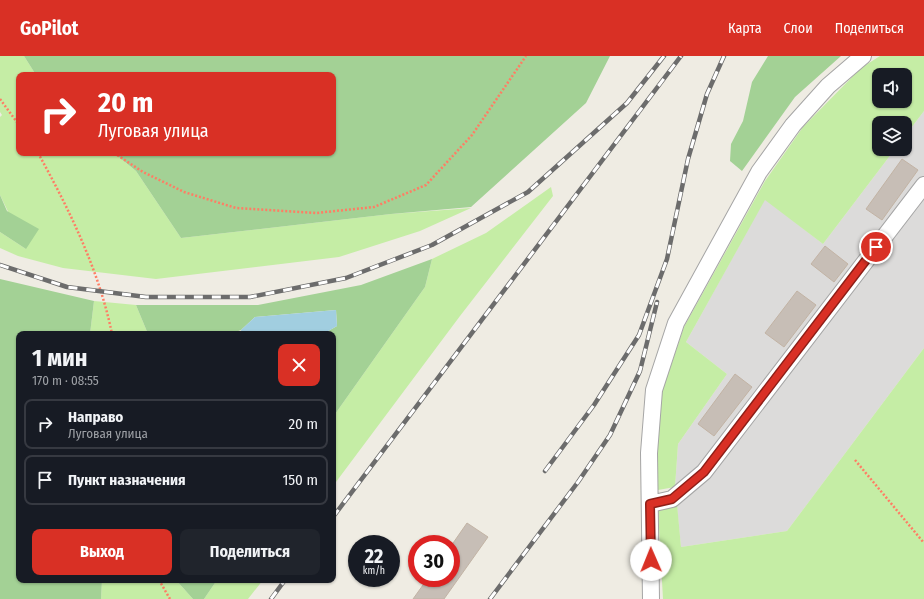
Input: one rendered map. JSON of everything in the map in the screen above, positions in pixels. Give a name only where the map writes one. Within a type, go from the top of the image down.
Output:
[{"type":"street","points":[[651,599],[649,453],[654,390],[676,323],[759,172],[793,125],[823,92],[863,56]]},
{"type":"street","points":[[650,504],[672,499],[704,472],[924,185]]},
{"type":"path","points":[[119,156],[143,172],[184,192],[236,208],[316,213],[374,207],[426,185],[472,135],[526,56]]},
{"type":"path","points":[[0,99],[16,121]]},
{"type":"path","points":[[40,156],[58,190],[102,291],[111,331]]},
{"type":"path","points":[[855,460],[924,543]]},
{"type":"path","points":[[161,583],[170,599]]},
{"type":"shaded area","points":[[924,111],[924,348],[787,531],[681,547],[675,487],[678,444],[727,374],[686,342],[765,199],[823,244],[890,156],[912,156],[912,127]]},
{"type":"green space","points":[[0,56],[24,56],[34,72],[16,72],[16,156],[118,156],[136,171],[181,238],[391,214],[471,208],[420,231],[339,257],[156,279],[63,268],[18,256],[0,248],[0,232],[26,249],[0,195],[0,117],[2,115],[0,112]]},
{"type":"green space","points":[[24,56],[610,56],[586,103],[471,207],[391,214],[181,238],[136,171],[118,156],[336,156],[336,72],[34,72]]},
{"type":"green space","points":[[768,56],[841,56],[795,97],[742,171],[730,161],[731,144],[743,121],[752,82]]},
{"type":"green space","points":[[880,56],[924,56],[924,111],[912,127],[912,116],[872,116],[872,156],[890,156],[823,244],[765,200],[686,342],[727,374],[678,444],[675,487],[658,490],[654,451],[661,395],[684,327],[765,181],[803,127],[861,68]]},
{"type":"green space","points":[[551,187],[553,196],[460,316],[336,482],[336,413],[425,287],[432,259],[486,233]]},
{"type":"green space","points":[[0,195],[7,211],[39,229],[26,249],[0,232]]},
{"type":"green space","points":[[432,259],[425,287],[336,413],[336,331],[328,331],[337,326],[336,310],[255,317],[238,331],[147,331],[136,305],[258,305],[361,285]]},
{"type":"green space","points":[[0,279],[94,301],[90,331],[16,331],[16,583],[102,583],[101,599],[0,599]]},
{"type":"green space","points":[[94,301],[136,305],[147,331],[90,331]]},
{"type":"green space","points":[[924,348],[924,599],[663,599],[658,509],[677,504],[681,547],[787,531]]},
{"type":"green space","points":[[102,583],[179,583],[193,599],[101,599]]},
{"type":"green space","points":[[179,583],[215,583],[204,599],[193,599]]},
{"type":"green space","points":[[215,583],[261,583],[248,599],[204,599]]},
{"type":"water","points":[[336,310],[337,326],[328,331],[241,331],[255,317]]},
{"type":"building","points":[[902,159],[918,170],[882,220],[866,209]]},
{"type":"building","points":[[825,246],[848,264],[834,282],[811,264]]},
{"type":"building","points":[[797,291],[816,305],[784,347],[765,333]]},
{"type":"building","points":[[735,374],[752,387],[714,436],[698,424]]},
{"type":"building","points":[[467,523],[488,537],[460,576],[460,535],[459,535]]},
{"type":"building","points":[[422,587],[453,587],[444,599],[413,599]]},
{"type":"railway","points":[[0,265],[67,287],[146,297],[250,297],[346,278],[432,245],[528,192],[627,103],[664,56]]},
{"type":"railway","points":[[336,513],[681,56]]},
{"type":"railway","points":[[545,471],[594,405],[639,335],[667,259],[688,159],[707,94],[724,56]]},
{"type":"railway","points":[[490,599],[578,482],[610,435],[640,371],[657,302]]},
{"type":"railway","points":[[271,599],[283,583]]},
{"type":"route","points":[[651,560],[650,504],[672,499],[704,472],[876,247]]}]
